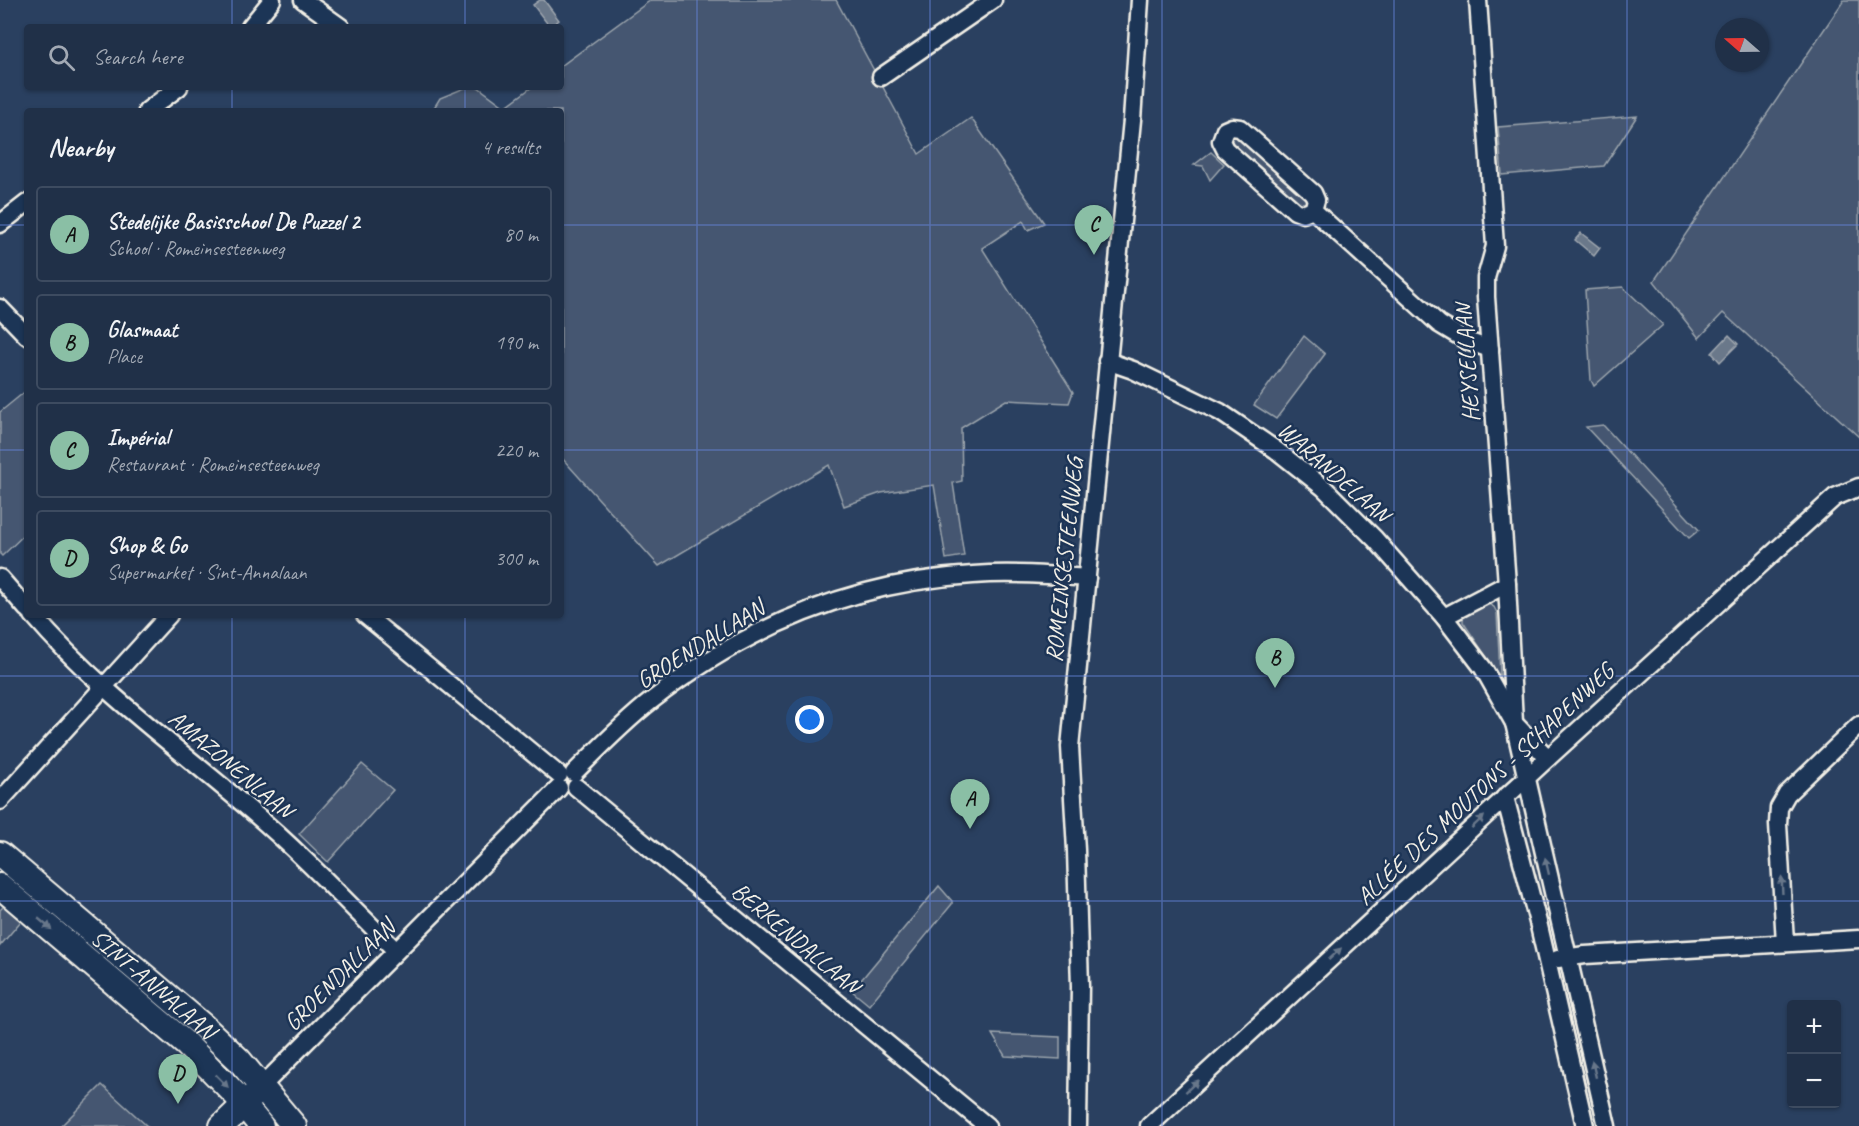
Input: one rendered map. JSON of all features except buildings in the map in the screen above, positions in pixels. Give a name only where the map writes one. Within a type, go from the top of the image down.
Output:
[{"type":"main road","name":"SINT-ANNALAAN","points":[[0,854],[203,1026],[238,1060],[253,1095],[261,1126]]},
{"type":"main road","name":"SINT-ANNALAAN","points":[[0,886],[186,1044],[294,1126]]},
{"type":"main road","points":[[222,1126],[253,1095]]},
{"type":"street","points":[[252,24],[272,0]]},
{"type":"street","points":[[303,0],[337,24]]},
{"type":"street","points":[[880,77],[993,0]]},
{"type":"street","name":"ROMEINSESTEENWEG","points":[[1078,1126],[1080,987],[1070,747],[1132,120],[1140,0]]},
{"type":"street","name":"HEYSELLAAN","points":[[1478,0],[1495,246],[1486,278],[1514,723]]},
{"type":"street","points":[[151,108],[175,90]]},
{"type":"street","points":[[1232,127],[1240,128],[1313,193],[1316,200],[1313,210],[1303,214],[1295,211],[1225,149],[1221,141],[1225,130],[1232,127]]},
{"type":"street","points":[[0,224],[24,205]]},
{"type":"street","points":[[1313,210],[1439,324],[1467,341],[1490,349]]},
{"type":"street","points":[[0,308],[24,333]]},
{"type":"street","name":"WARANDELAAN","points":[[1107,361],[1122,365],[1191,397],[1247,429],[1306,472],[1341,504],[1444,616],[1483,668],[1514,723],[1548,758]]},
{"type":"street","name":"ALLÉE DES MOUTONS - SCHAPENWEG","points":[[1149,1126],[1505,797],[1835,497],[1859,487]]},
{"type":"street","name":"GROENDALLAAN","points":[[253,1095],[636,713],[724,651],[822,604],[874,590],[944,578],[1005,574],[1087,578]]},
{"type":"street","points":[[0,578],[24,606]]},
{"type":"street","points":[[1444,616],[1507,584]]},
{"type":"street","name":"AMAZONENLAAN","points":[[36,618],[102,687],[251,810],[396,951]]},
{"type":"street","points":[[0,801],[166,618]]},
{"type":"street","name":"BERKENDALLAAN","points":[[369,618],[987,1126]]},
{"type":"street","name":"WARANDELAAN","points":[[1514,723],[1607,1126]]},
{"type":"street","points":[[1785,943],[1778,824],[1781,803],[1859,725]]},
{"type":"street","points":[[1505,797],[1547,961],[1585,1126]]},
{"type":"street","points":[[1547,961],[1568,957],[1859,939]]},
{"type":"shaded area","points":[[544,0],[559,20],[554,24],[548,24],[533,5]]},
{"type":"shaded area","points":[[651,0],[836,0],[919,154],[971,118],[1044,223],[1028,230],[1023,221],[982,248],[1073,392],[1069,403],[1006,400],[961,428],[962,481],[953,483],[964,556],[946,559],[934,485],[881,493],[844,506],[829,465],[659,566],[564,460],[564,108],[434,108],[440,98],[460,90],[482,90],[505,107],[528,90],[564,90],[564,64]]},
{"type":"shaded area","points":[[1844,0],[1859,0],[1859,437],[1723,313],[1699,338],[1654,281]]},
{"type":"shaded area","points":[[1637,116],[1604,166],[1502,175],[1498,127]]},
{"type":"shaded area","points":[[1236,133],[1304,193],[1309,202],[1302,208],[1231,148],[1228,136]]},
{"type":"shaded area","points":[[1211,152],[1224,164],[1210,180],[1203,166],[1194,165]]},
{"type":"shaded area","points":[[1581,233],[1600,248],[1594,256],[1575,240]]},
{"type":"shaded area","points":[[1623,287],[1663,325],[1594,386],[1591,380],[1585,290]]},
{"type":"shaded area","points":[[1729,335],[1738,344],[1720,362],[1712,353]]},
{"type":"shaded area","points":[[1304,336],[1325,354],[1276,419],[1254,405]]},
{"type":"shaded area","points":[[24,392],[24,535],[2,556],[0,554],[0,412]]},
{"type":"shaded area","points":[[1603,425],[1699,530],[1689,538],[1586,427]]},
{"type":"shaded area","points":[[1487,603],[1494,607],[1497,613],[1500,675],[1463,622],[1463,616]]},
{"type":"shaded area","points":[[362,764],[393,790],[328,862],[299,834]]},
{"type":"shaded area","points":[[939,886],[952,904],[869,1005],[852,991]]},
{"type":"shaded area","points":[[4,906],[21,921],[0,946],[0,910]]},
{"type":"shaded area","points":[[992,1034],[1060,1037],[1060,1059],[1005,1056]]},
{"type":"shaded area","points":[[102,1085],[147,1126],[61,1126]]},
{"type":"place","name":"Impérial","points":[[1094,255]]},
{"type":"place","name":"Glasmaat","points":[[1275,688]]},
{"type":"place","name":"Stedelijke Basisschool De Puzzel 2","points":[[970,829]]},
{"type":"place","name":"Shop & Go","points":[[178,1104]]}]
